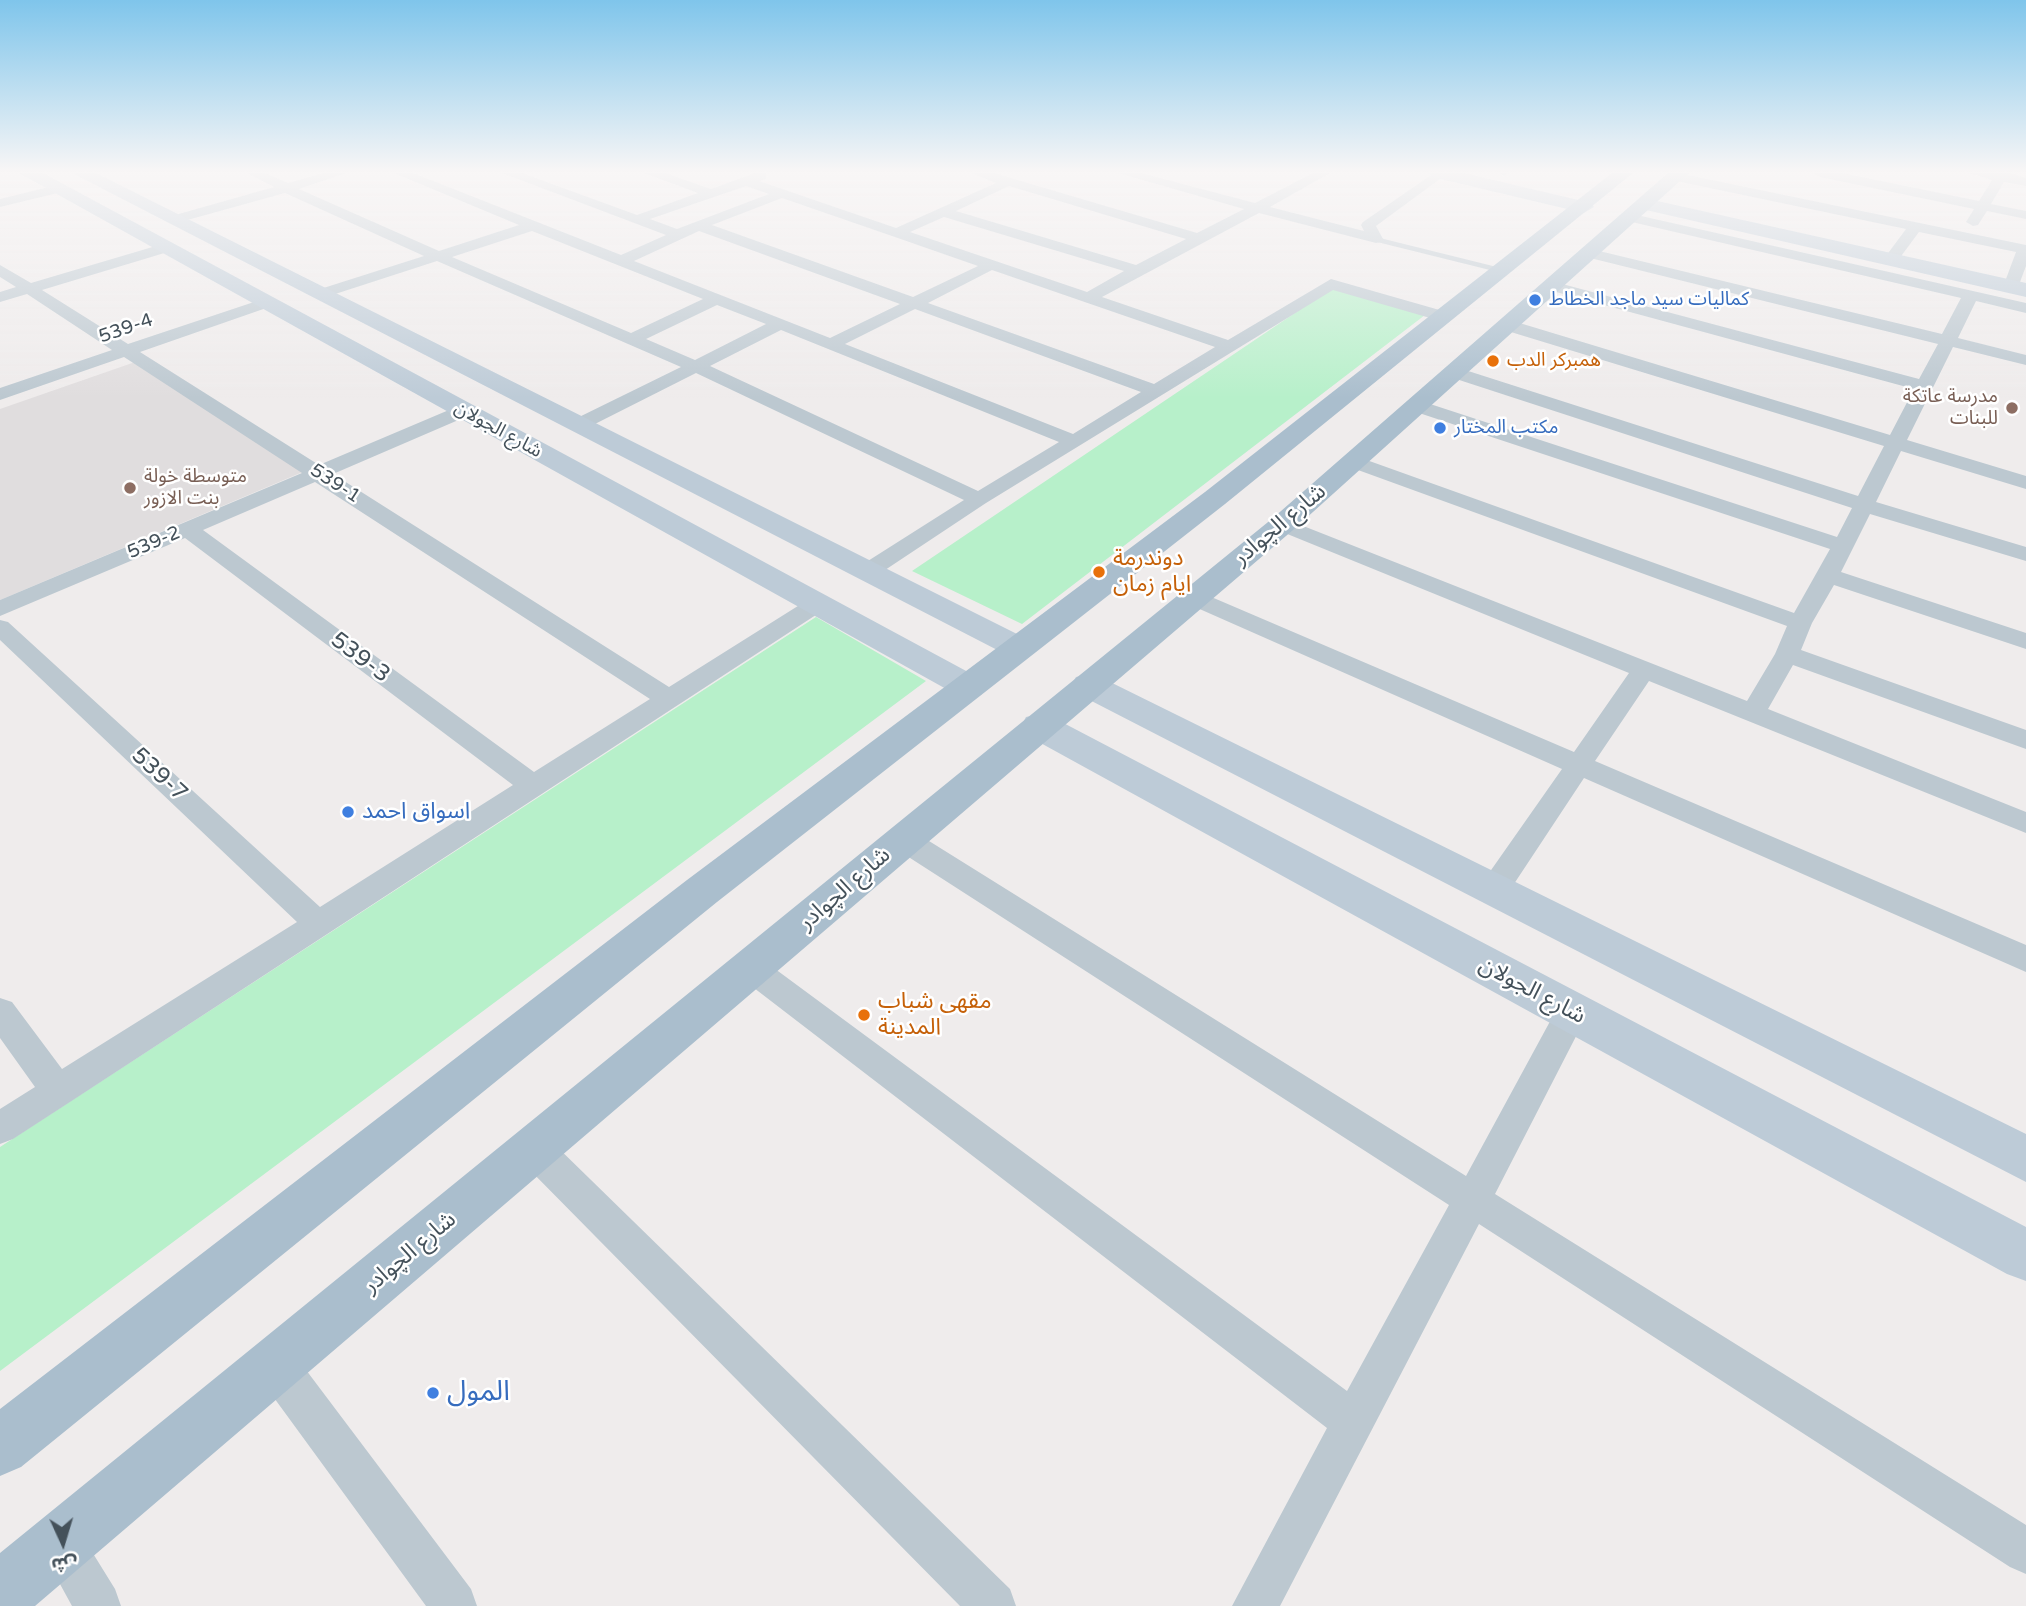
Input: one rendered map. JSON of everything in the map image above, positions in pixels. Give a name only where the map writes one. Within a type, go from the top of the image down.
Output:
[{"type":"main road","name":"شارع الچوادر","points":[[0,1446],[702,891],[969,687],[1488,282],[1540,248]]},
{"type":"main road","name":"شارع الچوادر","points":[[0,1594],[1283,524],[1455,373],[1590,248]]},
{"type":"main road","points":[[1488,282],[1529,306]]},
{"type":"street","name":"شارع الجولان","points":[[166,248],[969,687]]},
{"type":"street","points":[[0,297],[166,248]]},
{"type":"street","name":"شارع الجولان","points":[[229,248],[1019,648]]},
{"type":"street","points":[[420,248],[697,367],[979,499]]},
{"type":"street","points":[[320,294],[467,248]]},
{"type":"street","points":[[587,248],[1074,440]]},
{"type":"street","points":[[620,261],[651,248]]},
{"type":"street","points":[[761,248],[1156,391]]},
{"type":"street","points":[[941,248],[1229,346]]},
{"type":"street","points":[[1064,248],[1137,270]]},
{"type":"street","points":[[1088,298],[1180,248]]},
{"type":"street","points":[[1797,248],[2026,308]]},
{"type":"street","points":[[1836,248],[2018,288],[2025,250]]},
{"type":"street","points":[[1891,260],[1900,248]]},
{"type":"street","points":[[1587,253],[2026,360]]},
{"type":"street","points":[[832,344],[991,265]]},
{"type":"street","name":"539-1","points":[[0,270],[669,699]]},
{"type":"street","points":[[0,1128],[979,499],[1331,284],[1444,317]]},
{"type":"street","points":[[1752,712],[1787,654],[1800,623],[1896,445],[1971,295]]},
{"type":"street","points":[[631,339],[717,299]]},
{"type":"street","name":"539-4","points":[[0,394],[265,303]]},
{"type":"street","points":[[1529,306],[1925,386]]},
{"type":"street","points":[[1529,306],[1896,445],[2026,483]]},
{"type":"street","points":[[301,322],[346,307]]},
{"type":"street","points":[[578,425],[780,324]]},
{"type":"street","points":[[1455,373],[1864,505],[2026,554]]},
{"type":"street","points":[[1417,406],[1843,546]]},
{"type":"street","name":"539-2","points":[[0,609],[463,411]]},
{"type":"street","points":[[1354,462],[1800,623]]},
{"type":"street","points":[[1283,524],[2026,823]]},
{"type":"street","name":"539-3","points":[[187,529],[533,786]]},
{"type":"street","points":[[1828,575],[2026,641]]},
{"type":"street","points":[[1194,598],[2026,959]]},
{"type":"street","name":"539-7","points":[[0,627],[319,923]]},
{"type":"street","points":[[1787,654],[2026,740]]},
{"type":"street","points":[[1493,891],[1644,669]]},
{"type":"street","points":[[1088,685],[2026,1159]]},
{"type":"street","name":"شارع الجولان","points":[[1039,726],[2026,1255]]},
{"type":"street","points":[[903,839],[2026,1551]]},
{"type":"street","points":[[752,969],[1354,1422]]},
{"type":"street","points":[[0,1012],[58,1091]]},
{"type":"street","points":[[1255,1606],[1572,1013]]},
{"type":"street","points":[[535,1150],[993,1606]]},
{"type":"street","points":[[275,1365],[454,1606]]},
{"type":"street","points":[[60,1542],[99,1606]]},
{"type":"lane","points":[[1399,248],[1488,282]]},
{"type":"shaded area","points":[[135,362],[305,471],[0,600],[0,409]]},
{"type":"green space","points":[[1332,288],[1425,315],[1022,624],[912,571]]},
{"type":"green space","points":[[816,617],[926,681],[0,1371],[0,1147]]},
{"type":"place","name":"كماليات سيد ماجد الخطاط","points":[[1535,300]]},
{"type":"place","name":"همبركر الدب","points":[[1493,361]]},
{"type":"place","name":"مدرسة عاتكة للبنات","points":[[2012,408]]},
{"type":"place","name":"مكتب المختار","points":[[1440,428]]},
{"type":"place","name":"متوسطة خولة بنت الازور","points":[[130,488]]},
{"type":"place","name":"دوندرمة ايام زمان","points":[[1099,572]]},
{"type":"place","name":"اسواق احمد","points":[[348,812]]},
{"type":"place","name":"مقهى شباب المدينة","points":[[864,1015]]},
{"type":"place","name":"المول","points":[[433,1393]]}]
